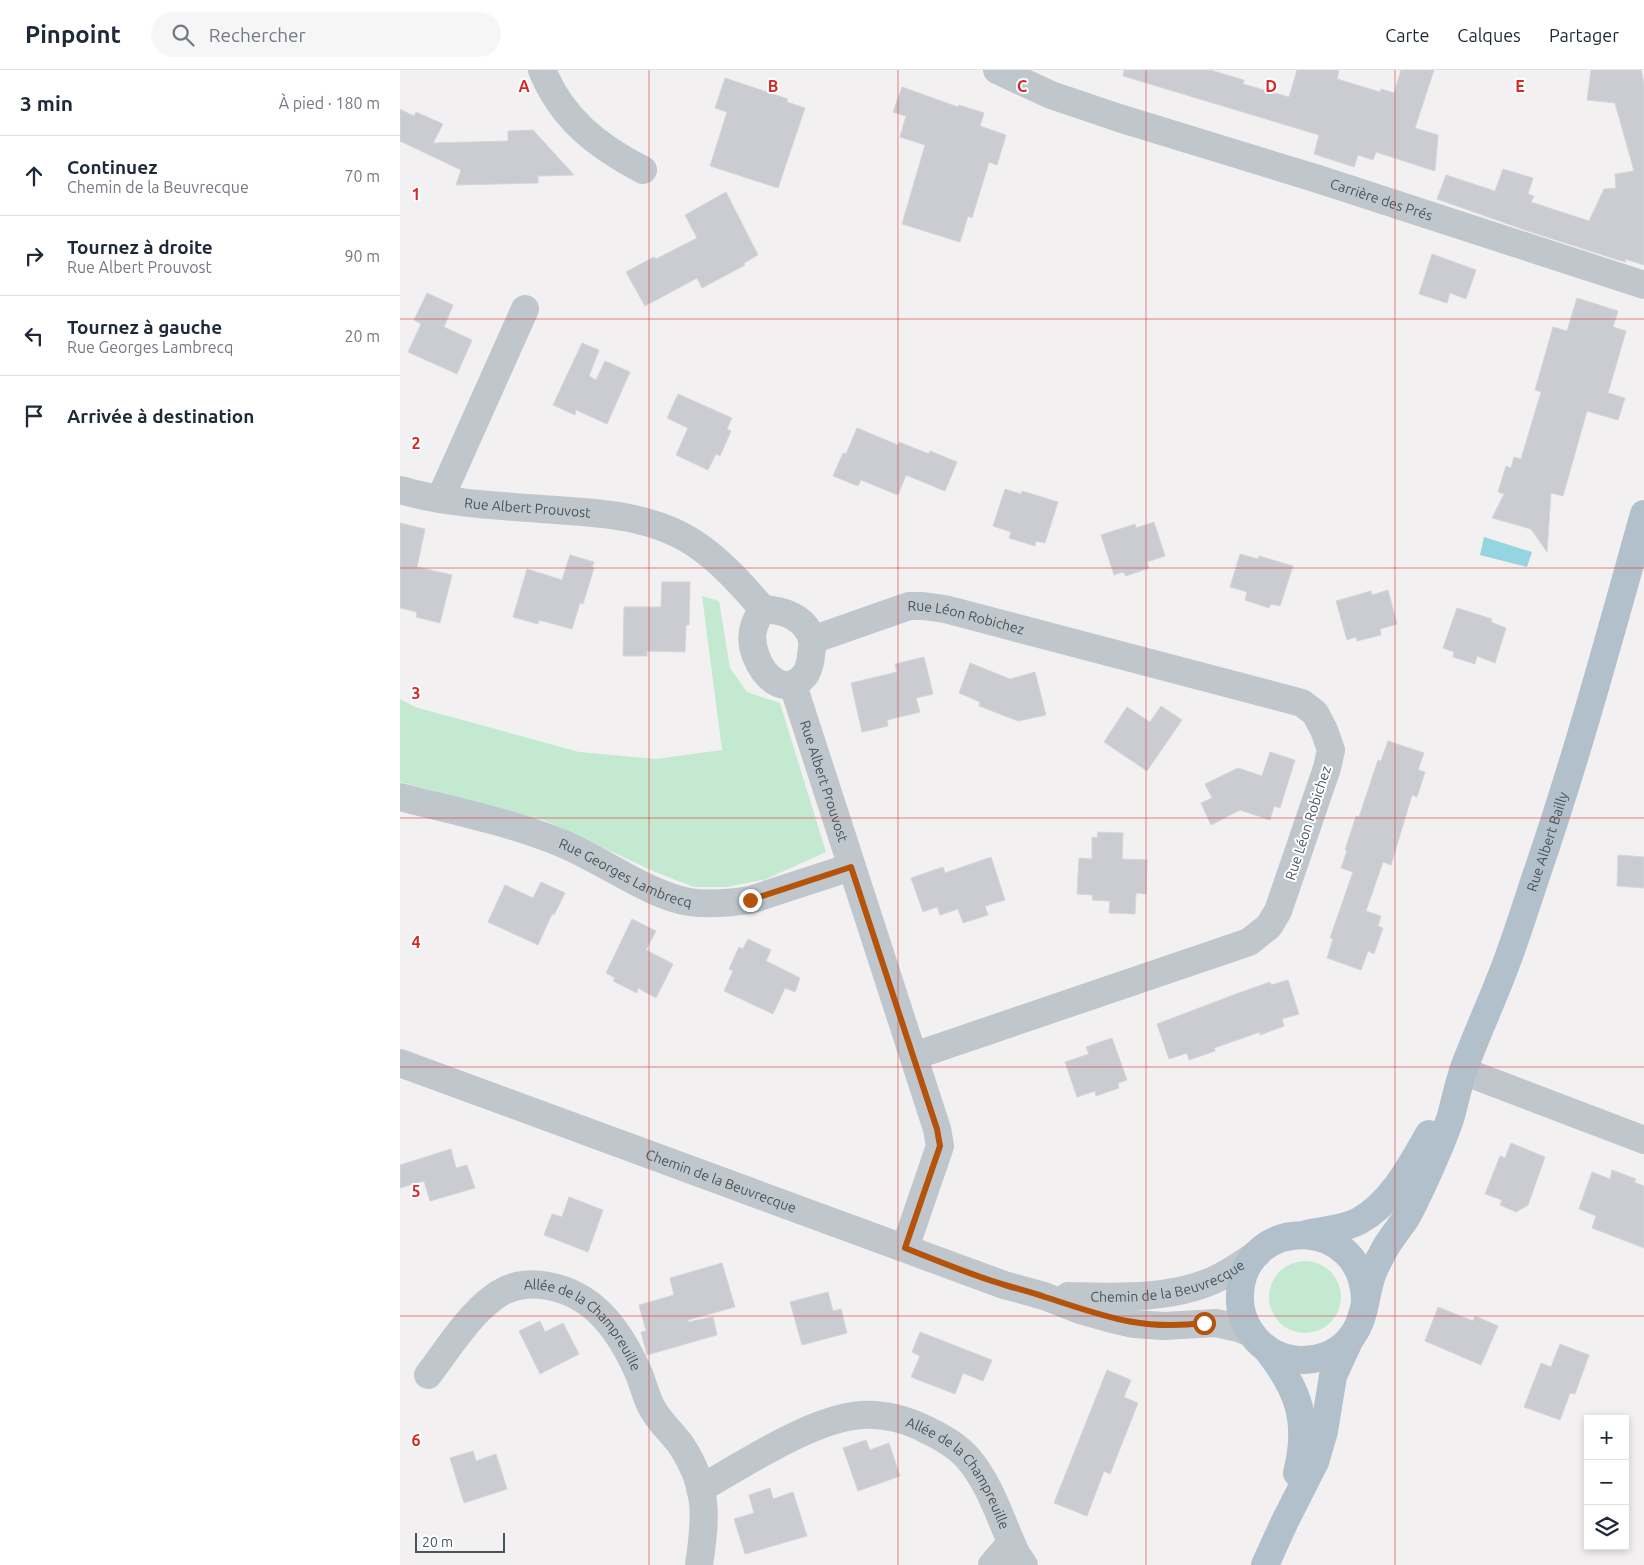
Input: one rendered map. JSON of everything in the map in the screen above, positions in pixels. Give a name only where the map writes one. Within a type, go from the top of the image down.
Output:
[{"type":"main road","name":"Rue Albert Bailly","points":[[1463,1071],[1506,963],[1572,768],[1644,514]]},
{"type":"main road","points":[[1285,1521],[1302,1452],[1303,1432],[1301,1415],[1296,1398],[1278,1364],[1258,1340],[1242,1312],[1240,1288],[1248,1266],[1264,1247],[1282,1238],[1344,1226],[1358,1221],[1374,1211],[1405,1175],[1463,1071]]},
{"type":"main road","points":[[1265,1565],[1321,1446],[1333,1376],[1360,1321],[1376,1265],[1406,1216],[1428,1174],[1450,1119],[1463,1071]]},
{"type":"main road","points":[[1300,1235],[1329,1240],[1345,1251],[1357,1266],[1361,1275],[1364,1284],[1365,1303]]},
{"type":"main road","points":[[1258,1340],[1289,1358],[1314,1359],[1330,1354],[1350,1338]]},
{"type":"street","points":[[542,70],[554,95],[563,108],[592,139],[605,149],[643,170]]},
{"type":"street","name":"Carrière des Prés","points":[[997,70],[1051,95],[1119,118],[1318,179],[1644,285]]},
{"type":"street","name":"Rue Albert Prouvost","points":[[440,498],[525,310]]},
{"type":"street","name":"Rue Albert Prouvost","points":[[400,490],[417,495],[440,498],[621,516],[658,526],[694,543],[712,557],[742,584],[763,609]]},
{"type":"street","name":"Rue Léon Robichez","points":[[812,640],[909,606],[945,609],[1302,703],[1315,713],[1324,730],[1331,750],[1327,768],[1278,911],[1269,926],[1249,942],[914,1056]]},
{"type":"street","points":[[763,609],[778,610],[792,615],[806,628],[812,640],[811,658],[805,675],[793,685],[782,685],[773,681],[766,673],[756,657],[751,639],[755,620],[763,609]]},
{"type":"street","name":"Rue Albert Prouvost","points":[[793,685],[937,1129],[940,1146],[905,1248]]},
{"type":"street","name":"Rue Georges Lambrecq","points":[[400,797],[486,819],[561,842],[650,888],[689,902],[734,903],[750,900],[851,867]]},
{"type":"street","name":"Chemin de la Beuvrecque","points":[[400,1063],[1004,1285],[1044,1296],[1080,1310],[1134,1324],[1164,1326],[1216,1323],[1238,1328],[1258,1340]]},
{"type":"street","points":[[1463,1071],[1644,1140]]},
{"type":"street","name":"Chemin de la Beuvrecque","points":[[1044,1296],[1112,1297],[1148,1295],[1185,1289],[1212,1281],[1230,1272],[1257,1254]]},
{"type":"street","name":"Allée de la Champreuille","points":[[428,1375],[471,1319],[495,1296],[516,1286],[540,1284],[565,1290],[590,1304],[603,1314],[614,1328],[632,1358],[651,1406],[666,1429],[679,1442],[694,1470],[704,1506],[705,1523],[699,1565]]},
{"type":"street","name":"Allée de la Champreuille","points":[[700,1489],[809,1429],[829,1422],[862,1414],[912,1422],[956,1446],[968,1458],[986,1483],[1018,1554],[992,1565]]},
{"type":"green space","points":[[702,596],[719,601],[730,668],[747,692],[780,703],[826,852],[766,879],[727,887],[694,887],[653,871],[546,821],[400,782],[400,699],[415,707],[579,752],[656,759],[722,750]]},
{"type":"green space","points":[[1305,1261],[1325,1267],[1335,1277],[1341,1297],[1335,1317],[1325,1327],[1305,1333],[1285,1327],[1275,1317],[1269,1297],[1275,1277],[1285,1267]]},
{"type":"water","points":[[1484,537],[1532,552],[1527,567],[1480,555]]},
{"type":"building","points":[[1124,70],[1210,70],[1244,80],[1243,84],[1289,97],[1297,70],[1339,70],[1337,79],[1380,92],[1381,89],[1394,93],[1401,70],[1434,70],[1415,128],[1438,135],[1435,171],[1376,152],[1373,160],[1358,155],[1354,167],[1314,154],[1319,135],[1123,76]]},
{"type":"building","points":[[1591,70],[1641,70],[1644,84],[1644,265],[1625,259],[1626,262],[1615,259],[1437,199],[1446,175],[1495,191],[1503,169],[1533,178],[1528,194],[1534,196],[1531,202],[1589,221],[1604,189],[1616,188],[1615,174],[1634,171],[1615,103],[1587,100]]},
{"type":"building","points":[[725,78],[788,99],[787,102],[805,108],[778,188],[710,166],[727,112],[715,108]]},
{"type":"building","points":[[902,87],[958,107],[959,105],[984,113],[980,126],[1006,135],[997,165],[989,162],[972,218],[968,216],[960,242],[902,224],[925,145],[900,137],[906,116],[893,112]]},
{"type":"building","points":[[400,109],[414,116],[416,112],[443,124],[433,143],[508,141],[508,131],[533,130],[574,175],[538,176],[538,183],[456,185],[461,170],[400,141]]},
{"type":"building","points":[[726,192],[758,255],[744,263],[745,265],[702,288],[697,278],[645,306],[626,272],[697,238],[685,215]]},
{"type":"building","points":[[1432,254],[1476,270],[1466,299],[1450,293],[1447,303],[1419,294]]},
{"type":"building","points":[[427,293],[453,305],[444,327],[472,340],[457,374],[408,352],[421,324],[414,320]]},
{"type":"building","points":[[1577,298],[1618,311],[1613,327],[1626,331],[1608,393],[1625,398],[1618,420],[1587,411],[1563,496],[1551,493],[1547,552],[1531,529],[1492,518],[1504,494],[1498,492],[1506,466],[1511,468],[1514,457],[1521,459],[1541,392],[1535,390],[1553,327],[1567,331]]},
{"type":"building","points":[[582,343],[599,350],[589,376],[596,380],[605,361],[630,372],[607,424],[576,410],[575,415],[553,405]]},
{"type":"building","points":[[678,394],[732,418],[727,429],[731,431],[720,456],[716,454],[708,470],[676,455],[688,428],[667,418]]},
{"type":"building","points":[[857,428],[898,445],[899,442],[929,454],[930,451],[957,462],[945,491],[906,475],[898,495],[861,480],[858,486],[833,476],[843,453],[846,454]]},
{"type":"building","points":[[1005,489],[1021,494],[1022,491],[1058,502],[1045,543],[1036,541],[1035,546],[1009,538],[1011,532],[993,526]]},
{"type":"building","points":[[1154,522],[1165,556],[1147,562],[1149,568],[1126,576],[1123,572],[1114,575],[1101,535],[1135,524],[1136,528]]},
{"type":"building","points":[[400,523],[425,529],[417,567],[452,575],[440,623],[416,617],[417,612],[400,608]]},
{"type":"building","points":[[1240,554],[1258,559],[1259,556],[1293,566],[1280,606],[1271,604],[1269,608],[1245,600],[1247,592],[1230,587]]},
{"type":"building","points":[[570,555],[594,562],[592,567],[594,568],[583,604],[580,603],[572,629],[539,620],[538,624],[513,617],[527,569],[562,580]]},
{"type":"building","points":[[662,582],[690,582],[689,625],[686,625],[685,652],[647,651],[647,656],[623,656],[624,607],[661,607]]},
{"type":"building","points":[[1388,590],[1397,624],[1380,629],[1381,635],[1357,641],[1356,637],[1347,640],[1336,601],[1371,591],[1372,595]]},
{"type":"building","points":[[1457,608],[1492,619],[1491,622],[1506,628],[1495,663],[1477,656],[1475,664],[1453,657],[1454,652],[1443,648]]},
{"type":"building","points":[[924,657],[933,694],[916,698],[920,712],[887,720],[888,726],[862,732],[851,683],[897,672],[895,664]]},
{"type":"building","points":[[970,663],[1010,679],[1035,672],[1046,715],[1018,721],[979,706],[980,702],[959,693]]},
{"type":"building","points":[[1161,706],[1182,720],[1147,771],[1104,742],[1127,707],[1150,722]]},
{"type":"building","points":[[1388,741],[1424,753],[1418,770],[1425,772],[1417,797],[1412,795],[1391,865],[1383,862],[1366,911],[1381,916],[1378,926],[1383,928],[1374,954],[1368,951],[1361,970],[1327,958],[1333,939],[1330,938],[1353,872],[1341,868],[1347,851],[1345,850],[1356,816],[1359,817],[1378,760],[1381,761]]},
{"type":"building","points":[[1270,752],[1295,760],[1280,808],[1274,806],[1270,820],[1240,810],[1211,825],[1201,803],[1212,798],[1205,784],[1238,768],[1262,776]]},
{"type":"building","points":[[1098,832],[1123,833],[1122,859],[1147,860],[1146,894],[1136,893],[1135,914],[1109,913],[1110,901],[1092,900],[1093,895],[1077,894],[1079,858],[1092,859],[1092,837],[1097,838]]},
{"type":"building","points":[[1618,855],[1644,857],[1644,888],[1617,886]]},
{"type":"building","points":[[991,857],[1005,900],[985,906],[988,915],[963,923],[958,909],[940,915],[937,907],[923,912],[911,878],[943,867],[945,873]]},
{"type":"building","points":[[541,882],[565,893],[554,915],[552,914],[538,945],[488,922],[505,885],[533,898]]},
{"type":"building","points":[[632,919],[656,931],[646,950],[673,964],[656,998],[638,988],[637,993],[613,981],[615,978],[606,973]]},
{"type":"building","points":[[748,939],[771,950],[766,961],[800,978],[795,992],[785,988],[773,1014],[724,991],[733,971],[729,969],[739,947],[743,949]]},
{"type":"building","points":[[1288,980],[1299,1014],[1282,1019],[1284,1026],[1214,1048],[1215,1051],[1189,1060],[1187,1053],[1169,1059],[1157,1024],[1270,982],[1271,985]]},
{"type":"building","points":[[1112,1038],[1127,1080],[1118,1083],[1119,1088],[1096,1096],[1095,1091],[1077,1097],[1065,1062],[1089,1054],[1086,1047]]},
{"type":"building","points":[[1511,1143],[1545,1157],[1528,1205],[1516,1212],[1500,1205],[1502,1200],[1485,1194],[1500,1156],[1505,1158]]},
{"type":"building","points":[[451,1149],[456,1168],[467,1165],[475,1188],[430,1201],[424,1181],[400,1188],[400,1165]]},
{"type":"building","points":[[1612,1170],[1636,1179],[1634,1182],[1644,1186],[1644,1248],[1592,1228],[1596,1216],[1579,1209],[1592,1172],[1610,1179]]},
{"type":"building","points":[[569,1197],[603,1210],[588,1252],[544,1235],[552,1214],[562,1217]]},
{"type":"building","points":[[722,1263],[735,1307],[688,1320],[688,1322],[713,1317],[717,1335],[647,1355],[641,1332],[646,1331],[639,1305],[674,1295],[670,1278]]},
{"type":"building","points":[[828,1292],[833,1311],[841,1309],[847,1333],[802,1345],[790,1302]]},
{"type":"building","points":[[1438,1307],[1473,1321],[1475,1316],[1498,1326],[1481,1365],[1425,1341]]},
{"type":"building","points":[[540,1321],[545,1332],[563,1323],[579,1354],[540,1374],[519,1331]]},
{"type":"building","points":[[920,1332],[992,1360],[983,1381],[963,1373],[955,1394],[911,1377],[920,1356],[912,1352]]},
{"type":"building","points":[[1560,1344],[1589,1355],[1575,1394],[1570,1393],[1560,1420],[1524,1407],[1541,1363],[1551,1367]]},
{"type":"building","points":[[1107,1370],[1131,1380],[1124,1397],[1138,1403],[1110,1474],[1104,1471],[1087,1516],[1054,1503]]},
{"type":"building","points":[[866,1440],[870,1450],[889,1443],[900,1476],[858,1491],[843,1448]]},
{"type":"building","points":[[473,1451],[476,1461],[496,1454],[507,1489],[464,1503],[450,1458]]},
{"type":"building","points":[[770,1488],[773,1499],[793,1492],[807,1536],[745,1554],[734,1519],[754,1513],[749,1495]]},
{"type":"route","points":[[750,900],[851,867],[937,1129],[940,1146],[905,1248],[1004,1285],[1044,1296],[1080,1310],[1112,1319],[1134,1324],[1164,1326],[1204,1323]]}]
